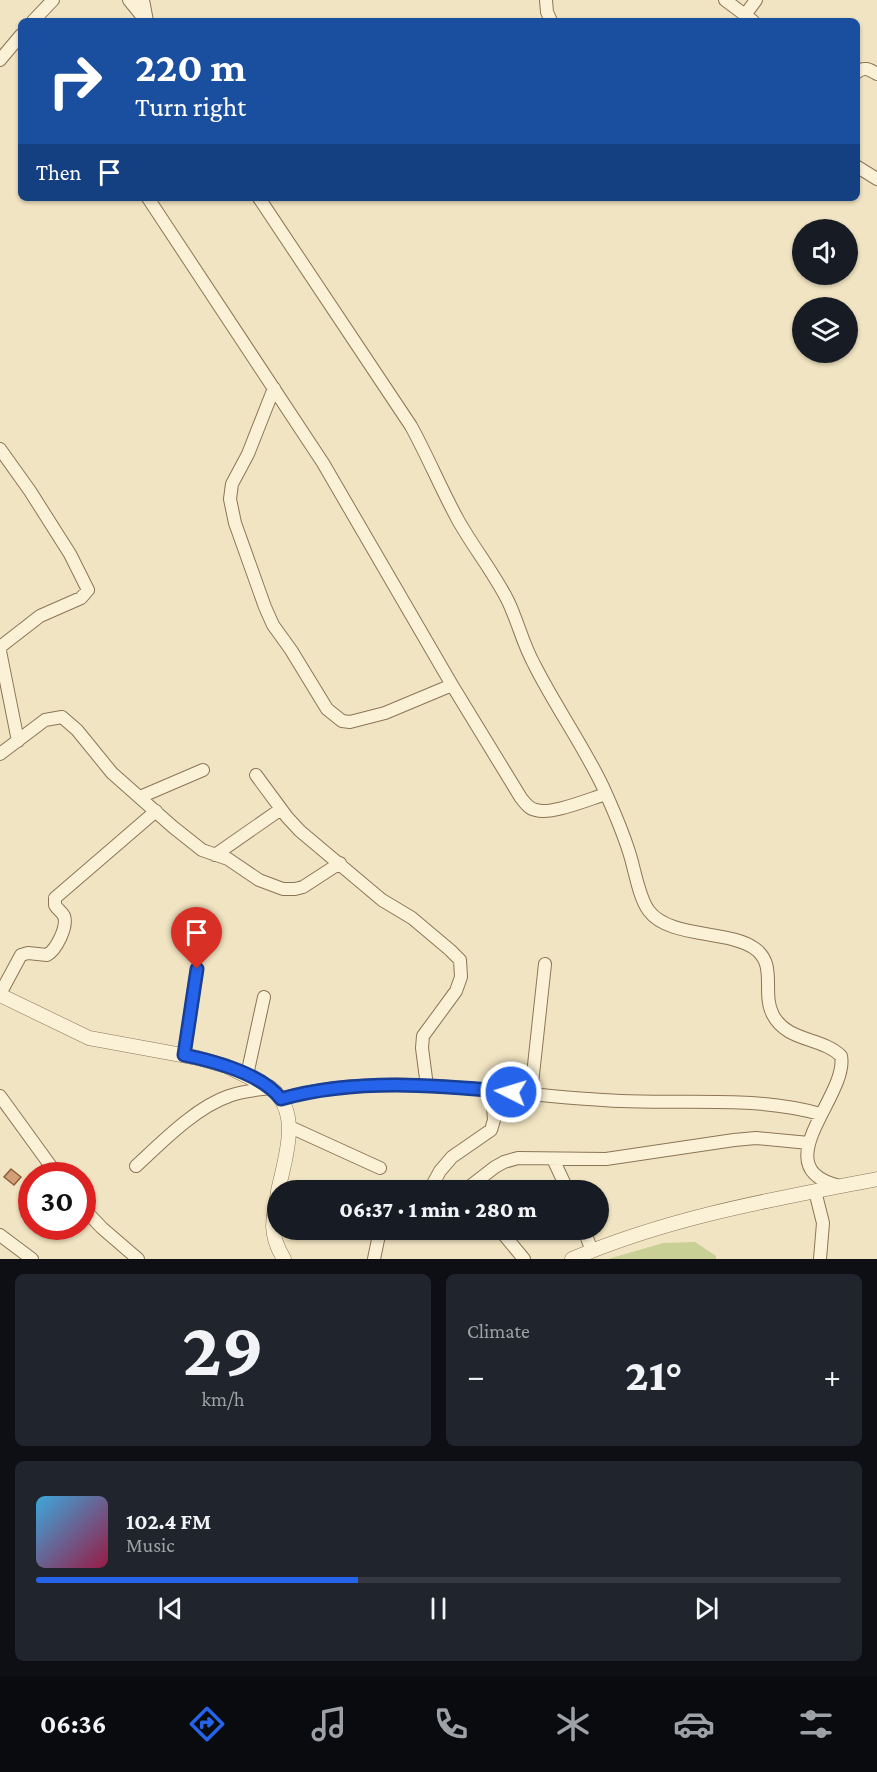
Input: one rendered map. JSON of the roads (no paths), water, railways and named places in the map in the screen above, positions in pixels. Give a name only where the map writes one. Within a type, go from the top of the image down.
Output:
[{"type":"street","points":[[36,18],[53,0]]},
{"type":"street","points":[[129,0],[144,18]]},
{"type":"street","points":[[142,0],[145,18]]},
{"type":"street","points":[[546,0],[550,18]]},
{"type":"street","points":[[724,0],[749,18],[756,0]]},
{"type":"street","points":[[0,60],[18,39]]},
{"type":"street","points":[[860,70],[867,69],[877,74]]},
{"type":"street","points":[[860,168],[877,179]]},
{"type":"street","points":[[150,201],[323,463],[452,685],[528,807],[538,811],[547,811],[606,794]]},
{"type":"street","points":[[261,201],[411,426],[459,522],[507,599],[533,663],[606,794],[629,851],[645,904],[650,912],[673,926],[753,947],[765,959],[768,973],[768,1002],[774,1018],[792,1034],[841,1056],[840,1075],[820,1114],[810,1143],[808,1158],[811,1170],[820,1179],[841,1186]]},
{"type":"street","points":[[273,388],[248,454],[232,484],[230,498],[235,523],[273,625],[327,709],[342,721],[350,722],[385,713],[452,685]]},
{"type":"street","points":[[0,449],[70,554],[88,590],[81,598],[40,616],[0,649],[18,741]]},
{"type":"street","points":[[0,754],[45,720],[62,717],[77,730],[112,772],[198,847],[228,860],[259,880],[291,890],[303,887],[340,863]]},
{"type":"street","points":[[140,797],[203,770]]},
{"type":"street","points":[[256,776],[300,831],[382,900],[412,918],[460,960],[461,977],[456,991],[423,1036],[422,1048],[427,1086]]},
{"type":"street","points":[[215,855],[281,809]]},
{"type":"street","points":[[156,811],[55,898],[55,905],[62,913],[65,923],[56,947],[50,954],[44,956],[28,953],[21,955],[0,995],[89,1038],[184,1055],[226,1066],[271,1088],[285,1105],[290,1127],[280,1180]]},
{"type":"street","points":[[531,1093],[545,964]]},
{"type":"street","points":[[184,1055],[197,969]]},
{"type":"street","points":[[247,1075],[264,997]]},
{"type":"street","points":[[281,1099],[328,1089],[427,1086],[620,1101],[778,1106],[820,1114]]},
{"type":"street","points":[[136,1166],[177,1128],[217,1101],[229,1096],[271,1088]]},
{"type":"street","points":[[435,1180],[452,1157],[491,1130],[494,1120],[492,1090]]},
{"type":"street","points":[[0,1096],[48,1162]]},
{"type":"street","points":[[290,1127],[380,1168]]},
{"type":"street","points":[[480,1180],[504,1162],[518,1158],[606,1159],[756,1138],[810,1143]]},
{"type":"street","points":[[553,1159],[563,1180]]},
{"type":"street","points":[[572,1259],[656,1227],[877,1179]]},
{"type":"street","points":[[814,1191],[823,1223],[819,1258]]},
{"type":"street","points":[[96,1222],[138,1259]]},
{"type":"street","points":[[0,1234],[32,1259]]},
{"type":"street","points":[[274,1240],[284,1259]]},
{"type":"street","points":[[374,1259],[378,1240]]},
{"type":"street","points":[[508,1240],[524,1259]]},
{"type":"street","points":[[588,1240],[592,1251]]}]
